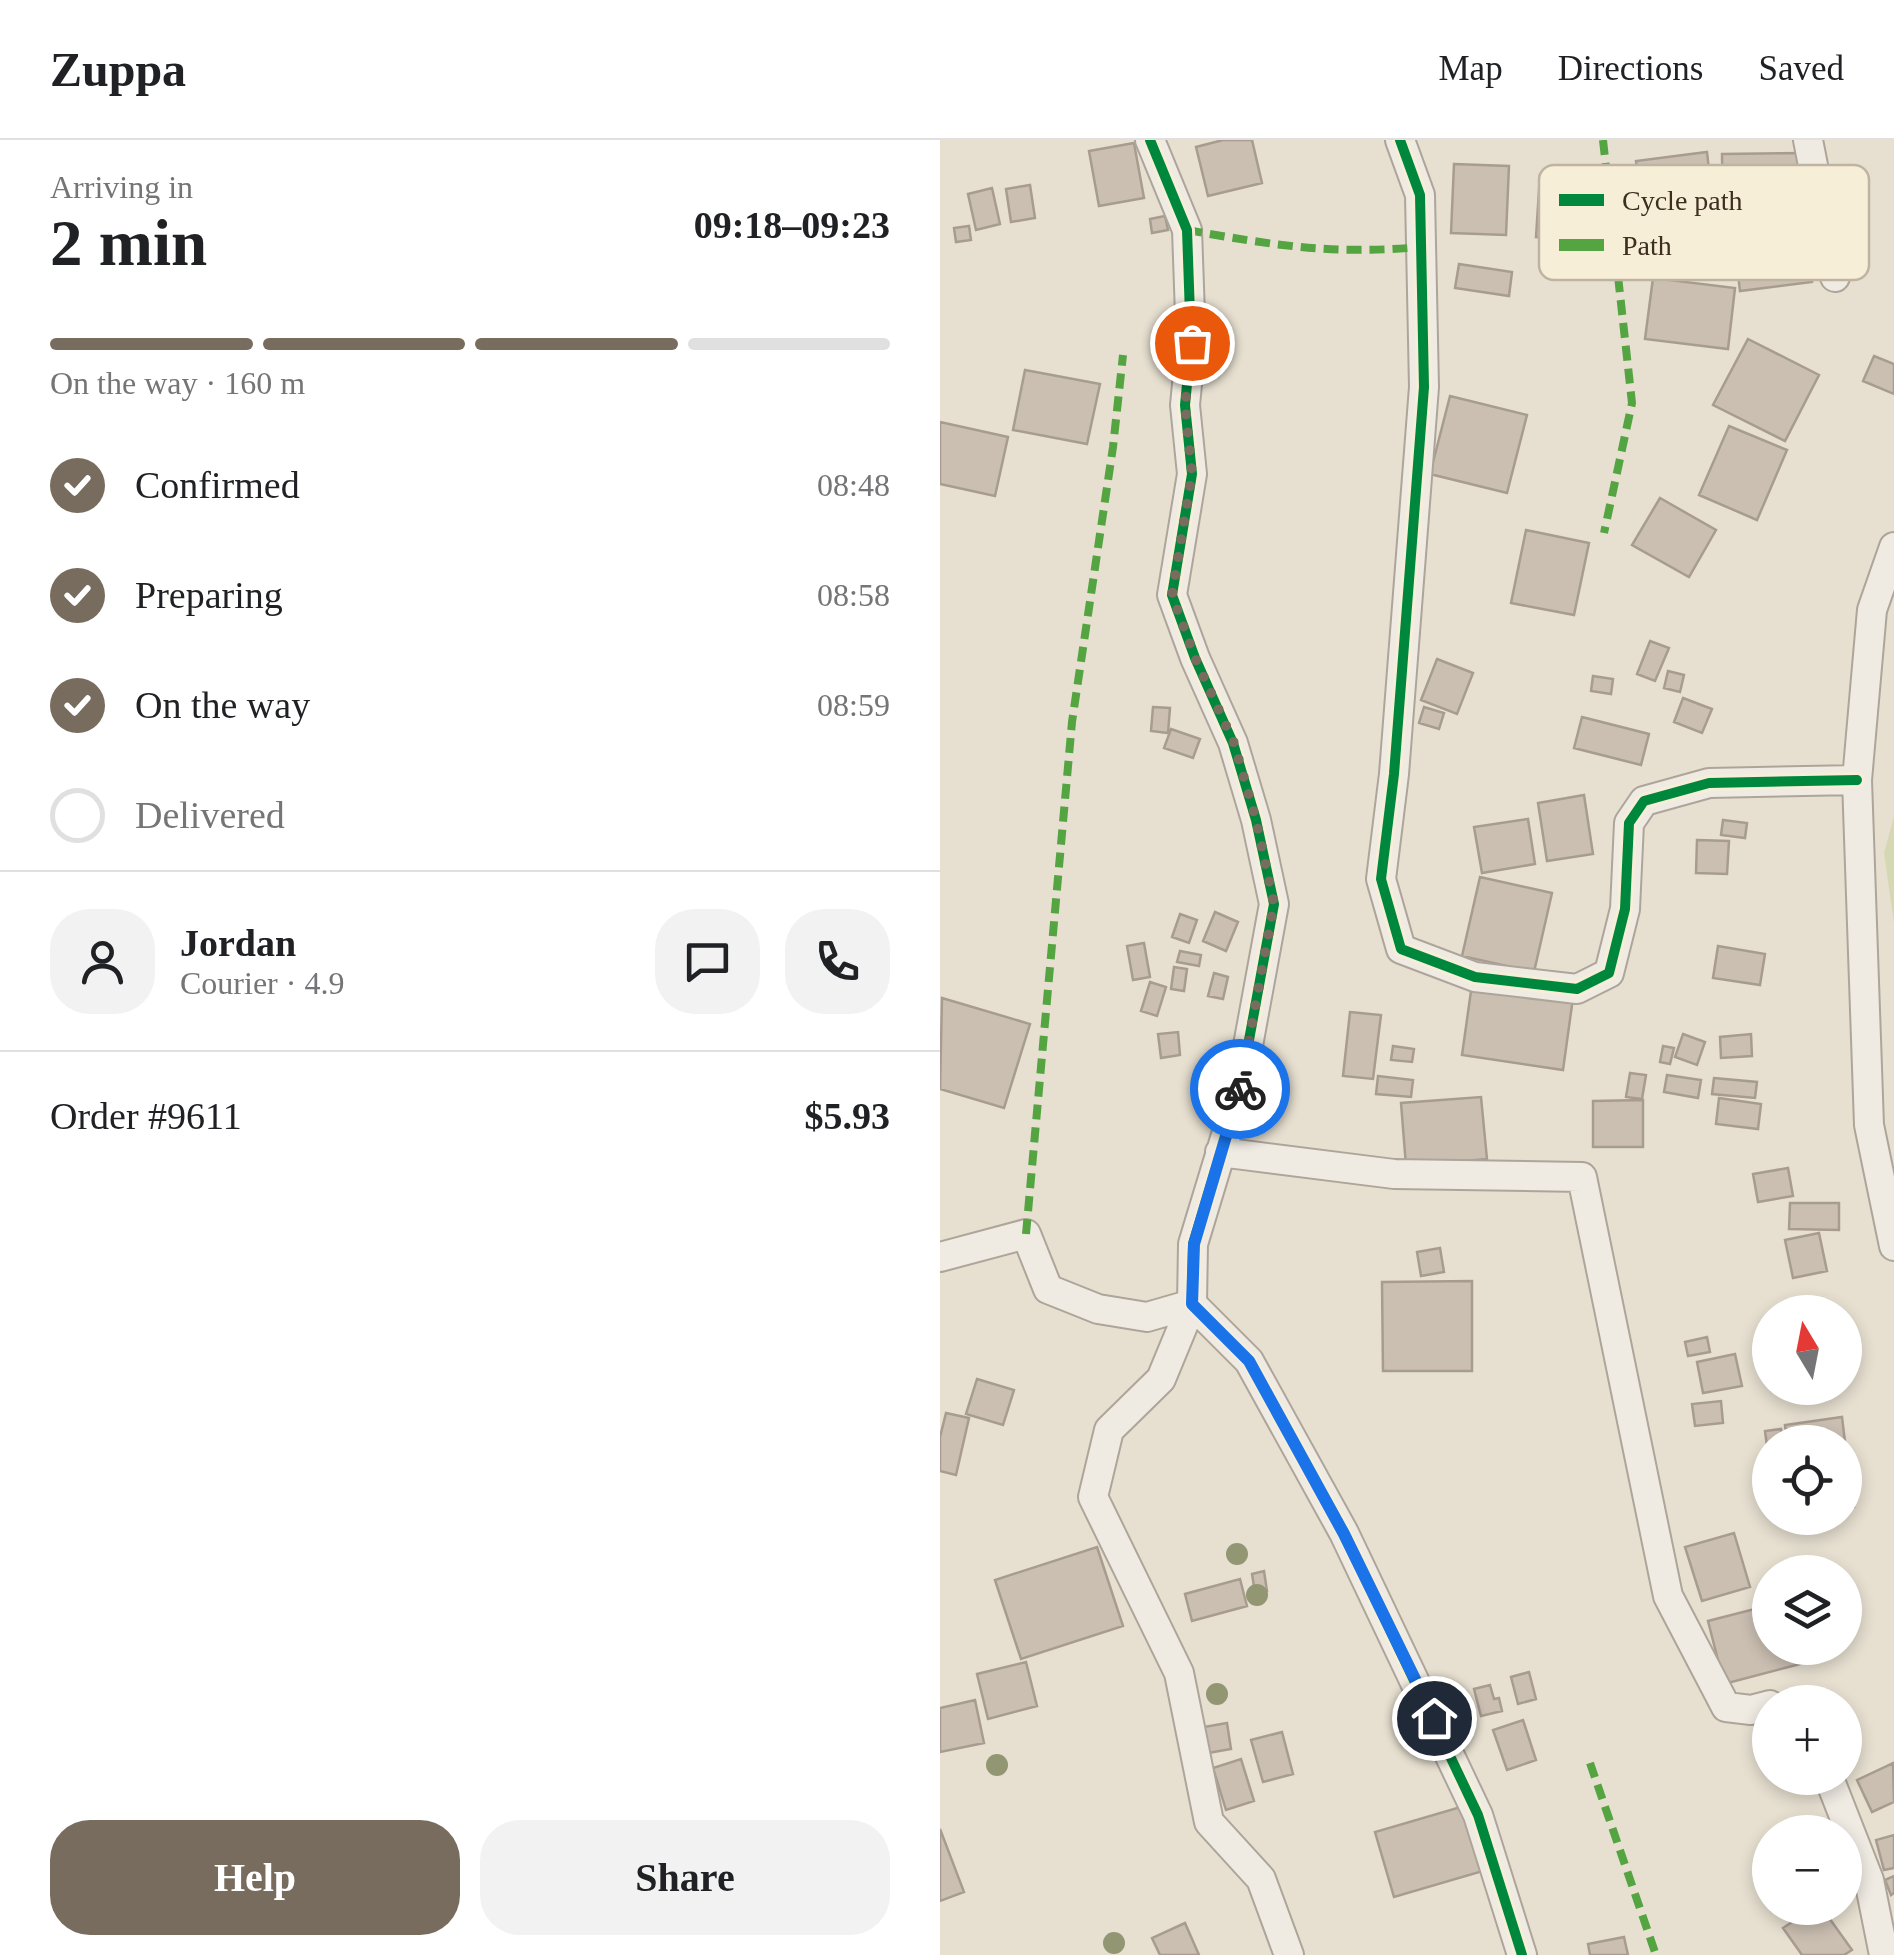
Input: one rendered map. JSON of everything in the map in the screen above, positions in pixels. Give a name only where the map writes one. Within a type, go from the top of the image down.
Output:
[{"type":"street","points":[[1150,140],[1187,230],[1192,343],[1185,405],[1192,474],[1172,595],[1195,658],[1234,743],[1274,904],[1240,1089],[1194,1244],[1192,1304],[1161,1378],[1109,1430],[1093,1497],[1179,1673],[1209,1822],[1261,1879],[1288,1955]]},
{"type":"street","points":[[1400,140],[1420,195],[1424,387],[1394,774],[1381,879],[1401,950],[1475,977],[1577,988],[1609,973],[1624,908],[1629,823],[1644,801],[1709,783],[1857,780]]},
{"type":"street","points":[[1808,140],[1813,165]]},
{"type":"street","points":[[1894,547],[1872,610],[1857,780],[1870,1124],[1894,1246]]},
{"type":"street","points":[[1220,1152],[1394,1174],[1582,1177],[1668,1596],[1726,1707],[1752,1710]]},
{"type":"street","points":[[940,1257],[1026,1234],[1048,1289],[1098,1309],[1147,1317],[1192,1304]]},
{"type":"street","points":[[1192,1304],[1249,1361],[1344,1534],[1478,1815],[1522,1955]]},
{"type":"street","points":[[1836,1795],[1869,1880],[1884,1955]]},
{"type":"green space","points":[[1894,816],[1894,924],[1884,853]]},
{"type":"building","points":[[1223,140],[1252,140],[1262,183],[1208,196],[1196,147]]},
{"type":"building","points":[[1134,143],[1144,198],[1099,206],[1089,151]]},
{"type":"building","points":[[1707,152],[1708,165],[1636,165],[1636,161]]},
{"type":"building","points":[[1802,153],[1802,165],[1722,165],[1722,154]]},
{"type":"building","points":[[1454,164],[1509,166],[1506,235],[1451,233]]},
{"type":"building","points":[[1030,185],[1035,218],[1011,222],[1006,189]]},
{"type":"building","points":[[992,188],[1000,224],[976,230],[968,194]]},
{"type":"building","points":[[1539,190],[1539,237],[1536,237]]},
{"type":"building","points":[[1165,216],[1168,230],[1152,233],[1150,219]]},
{"type":"building","points":[[969,226],[971,240],[956,242],[954,228]]},
{"type":"building","points":[[1459,264],[1512,272],[1509,296],[1455,288]]},
{"type":"building","points":[[1653,280],[1735,288],[1728,349],[1645,339]]},
{"type":"building","points":[[1739,280],[1812,280],[1812,282],[1740,291]]},
{"type":"building","points":[[1748,339],[1819,375],[1785,441],[1713,405]]},
{"type":"building","points":[[1874,356],[1894,364],[1894,394],[1863,381]]},
{"type":"building","points":[[1025,370],[1100,384],[1087,444],[1013,430]]},
{"type":"building","points":[[1450,396],[1527,415],[1507,493],[1430,474]]},
{"type":"building","points":[[940,422],[1008,437],[995,496],[940,484]]},
{"type":"building","points":[[1729,426],[1787,450],[1757,520],[1699,495]]},
{"type":"building","points":[[1660,498],[1716,530],[1689,577],[1632,545]]},
{"type":"building","points":[[1526,530],[1589,543],[1574,615],[1511,603]]},
{"type":"building","points":[[1650,641],[1669,648],[1655,681],[1637,674]]},
{"type":"building","points":[[1437,659],[1473,673],[1457,714],[1421,700]]},
{"type":"building","points":[[1668,671],[1684,675],[1680,692],[1664,688]]},
{"type":"building","points":[[1593,676],[1613,679],[1611,694],[1591,691]]},
{"type":"building","points":[[1683,698],[1712,709],[1702,733],[1674,722]]},
{"type":"building","points":[[1153,707],[1170,708],[1168,733],[1151,731]]},
{"type":"building","points":[[1424,707],[1444,713],[1439,729],[1419,723]]},
{"type":"building","points":[[1582,717],[1649,734],[1641,765],[1574,748]]},
{"type":"building","points":[[1171,729],[1200,739],[1193,758],[1164,748]]},
{"type":"building","points":[[1584,795],[1593,854],[1547,861],[1538,803]]},
{"type":"building","points":[[1528,819],[1535,864],[1482,873],[1474,827]]},
{"type":"building","points":[[1723,820],[1747,823],[1745,838],[1721,835]]},
{"type":"building","points":[[1697,840],[1729,841],[1727,874],[1696,873]]},
{"type":"building","points":[[1480,877],[1552,893],[1534,972],[1462,956]]},
{"type":"building","points":[[1215,912],[1238,922],[1226,951],[1203,941]]},
{"type":"building","points":[[1180,914],[1197,920],[1189,943],[1172,937]]},
{"type":"building","points":[[1144,943],[1150,977],[1133,980],[1127,946]]},
{"type":"building","points":[[1718,946],[1765,954],[1760,985],[1713,978]]},
{"type":"building","points":[[1180,951],[1201,955],[1199,966],[1177,962]]},
{"type":"building","points":[[1174,967],[1187,969],[1184,991],[1171,989]]},
{"type":"building","points":[[1214,973],[1228,977],[1223,999],[1208,996]]},
{"type":"building","points":[[1150,982],[1166,987],[1157,1016],[1141,1011]]},
{"type":"building","points":[[1472,984],[1573,998],[1563,1070],[1462,1055]]},
{"type":"building","points":[[942,998],[1030,1024],[1004,1108],[940,1089]]},
{"type":"building","points":[[1350,1012],[1381,1015],[1373,1079],[1343,1076]]},
{"type":"building","points":[[1178,1032],[1180,1055],[1161,1058],[1158,1034]]},
{"type":"building","points":[[1683,1034],[1705,1042],[1697,1065],[1675,1057]]},
{"type":"building","points":[[1751,1034],[1752,1056],[1721,1058],[1720,1037]]},
{"type":"building","points":[[1393,1046],[1414,1049],[1412,1062],[1391,1060]]},
{"type":"building","points":[[1663,1046],[1674,1048],[1670,1064],[1660,1062]]},
{"type":"building","points":[[1630,1073],[1646,1075],[1642,1099],[1626,1097]]},
{"type":"building","points":[[1667,1075],[1701,1080],[1698,1098],[1664,1092]]},
{"type":"building","points":[[1378,1076],[1413,1080],[1411,1097],[1376,1094]]},
{"type":"building","points":[[1714,1078],[1757,1082],[1755,1098],[1712,1094]]},
{"type":"building","points":[[1481,1097],[1487,1159],[1406,1166],[1401,1103]]},
{"type":"building","points":[[1719,1098],[1761,1104],[1758,1129],[1716,1124]]},
{"type":"building","points":[[1643,1100],[1643,1147],[1593,1147],[1593,1101]]},
{"type":"building","points":[[1788,1168],[1793,1196],[1758,1202],[1753,1174]]},
{"type":"building","points":[[1790,1203],[1839,1203],[1839,1230],[1789,1229]]},
{"type":"building","points":[[1819,1233],[1827,1271],[1793,1278],[1785,1240]]},
{"type":"building","points":[[1440,1248],[1444,1272],[1421,1276],[1417,1252]]},
{"type":"building","points":[[1472,1281],[1472,1371],[1383,1371],[1382,1282]]},
{"type":"building","points":[[1707,1337],[1710,1352],[1688,1356],[1685,1342]]},
{"type":"building","points":[[1735,1354],[1742,1386],[1703,1393],[1697,1362]]},
{"type":"building","points":[[977,1379],[1014,1390],[1003,1425],[966,1414]]},
{"type":"building","points":[[1721,1401],[1723,1423],[1695,1426],[1692,1404]]},
{"type":"building","points":[[946,1413],[969,1418],[956,1475],[940,1471],[940,1437]]},
{"type":"building","points":[[1842,1417],[1843,1425],[1785,1425]]},
{"type":"building","points":[[1734,1533],[1750,1587],[1702,1601],[1685,1547]]},
{"type":"building","points":[[1097,1547],[1123,1626],[1021,1659],[995,1580]]},
{"type":"building","points":[[1264,1571],[1267,1591],[1255,1593],[1252,1574]]},
{"type":"building","points":[[1240,1579],[1247,1606],[1192,1621],[1185,1594]]},
{"type":"building","points":[[1752,1610],[1752,1665],[1796,1665],[1724,1684],[1708,1621]]},
{"type":"building","points":[[1026,1662],[1037,1706],[988,1719],[977,1674]]},
{"type":"building","points":[[1529,1672],[1536,1699],[1518,1704],[1511,1677]]},
{"type":"building","points":[[1490,1685],[1502,1711],[1481,1716],[1474,1689]]},
{"type":"building","points":[[975,1700],[984,1743],[940,1752],[940,1708]]},
{"type":"building","points":[[1523,1720],[1536,1760],[1507,1770],[1493,1730]]},
{"type":"building","points":[[1227,1723],[1231,1749],[1208,1753],[1204,1727]]},
{"type":"building","points":[[1282,1732],[1293,1774],[1263,1782],[1251,1740]]},
{"type":"building","points":[[1241,1759],[1254,1801],[1226,1810],[1213,1768]]},
{"type":"building","points":[[1893,1763],[1894,1802],[1872,1812],[1862,1791],[1862,1778]]},
{"type":"building","points":[[1464,1806],[1483,1871],[1394,1897],[1375,1832]]},
{"type":"building","points":[[940,1829],[964,1892],[940,1901]]},
{"type":"building","points":[[1894,1835],[1894,1868],[1884,1870],[1876,1840]]},
{"type":"building","points":[[1894,1876],[1894,1893],[1891,1895],[1885,1880]]},
{"type":"building","points":[[1185,1923],[1199,1955],[1160,1955],[1152,1938]]},
{"type":"building","points":[[1834,1925],[1852,1950],[1844,1955],[1802,1955],[1783,1928]]},
{"type":"building","points":[[1624,1937],[1628,1955],[1590,1955],[1588,1944]]},
{"type":"marked path","points":[[1603,140],[1606,165]]},
{"type":"marked path","points":[[1187,230],[1303,247],[1421,247]]},
{"type":"marked path","points":[[1604,533],[1632,403],[1618,280]]},
{"type":"marked path","points":[[1026,1234],[1072,722],[1123,355]]},
{"type":"marked path","points":[[1590,1763],[1656,1955]]},
{"type":"cycle path","points":[[1150,140],[1187,230],[1191,343],[1185,405],[1192,474],[1172,595],[1233,743],[1256,820],[1274,904],[1240,1089],[1193,1244],[1192,1304],[1249,1361],[1344,1533],[1478,1815],[1522,1955]]},
{"type":"cycle path","points":[[1400,140],[1420,195],[1424,387],[1394,774],[1381,879],[1401,949],[1475,977],[1577,989],[1609,973],[1625,909],[1629,823],[1644,801],[1709,783],[1857,780]]},
{"type":"way so far","points":[[1192,343],[1185,405],[1192,474],[1172,595],[1195,658],[1234,743],[1274,904],[1240,1089]]},
{"type":"route","points":[[1240,1089],[1194,1244],[1192,1304],[1249,1361],[1344,1534],[1434,1718]]}]
